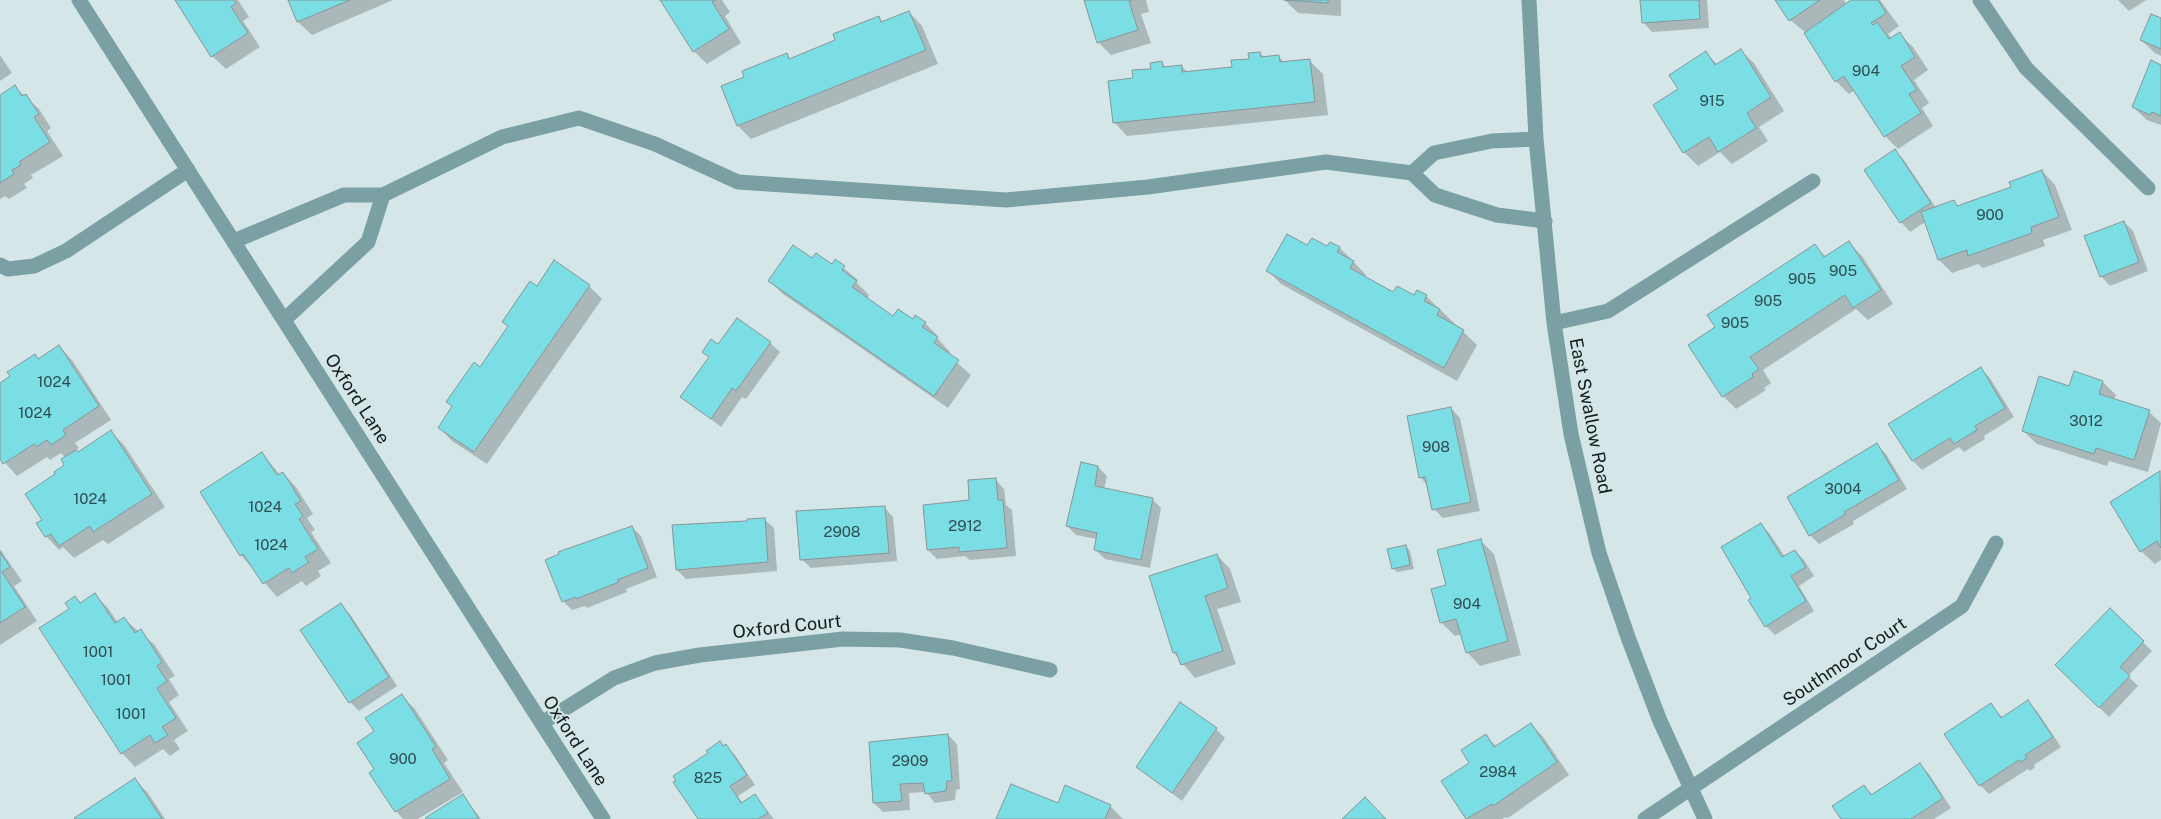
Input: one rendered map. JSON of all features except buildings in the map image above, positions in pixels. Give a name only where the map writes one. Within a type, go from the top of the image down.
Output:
[{"type":"street","name":"Oxford Lane","points":[[79,0],[603,819]]},
{"type":"street","name":"East Swallow Road","points":[[1528,0],[1536,139],[1554,323],[1571,434],[1599,553],[1642,676],[1690,790],[1705,819]]},
{"type":"street","points":[[1980,0],[2026,68],[2148,188]]},
{"type":"street","points":[[234,242],[344,195],[383,195],[502,137],[579,118],[655,144],[738,182],[1006,200],[1148,187],[1326,162],[1412,173],[1435,195],[1497,215],[1545,221]]},
{"type":"street","points":[[1412,173],[1434,153],[1492,141],[1536,139]]},
{"type":"street","points":[[0,265],[8,269],[34,266],[66,251],[188,170]]},
{"type":"street","points":[[1554,323],[1608,311],[1813,181]]},
{"type":"street","points":[[284,320],[368,242],[383,195]]},
{"type":"street","name":"Southmoor Court","points":[[1645,819],[1962,606],[1996,543]]},
{"type":"street","name":"Oxford Court","points":[[542,723],[614,678],[655,663],[700,654],[842,639],[900,640],[953,648],[1050,670]]}]
